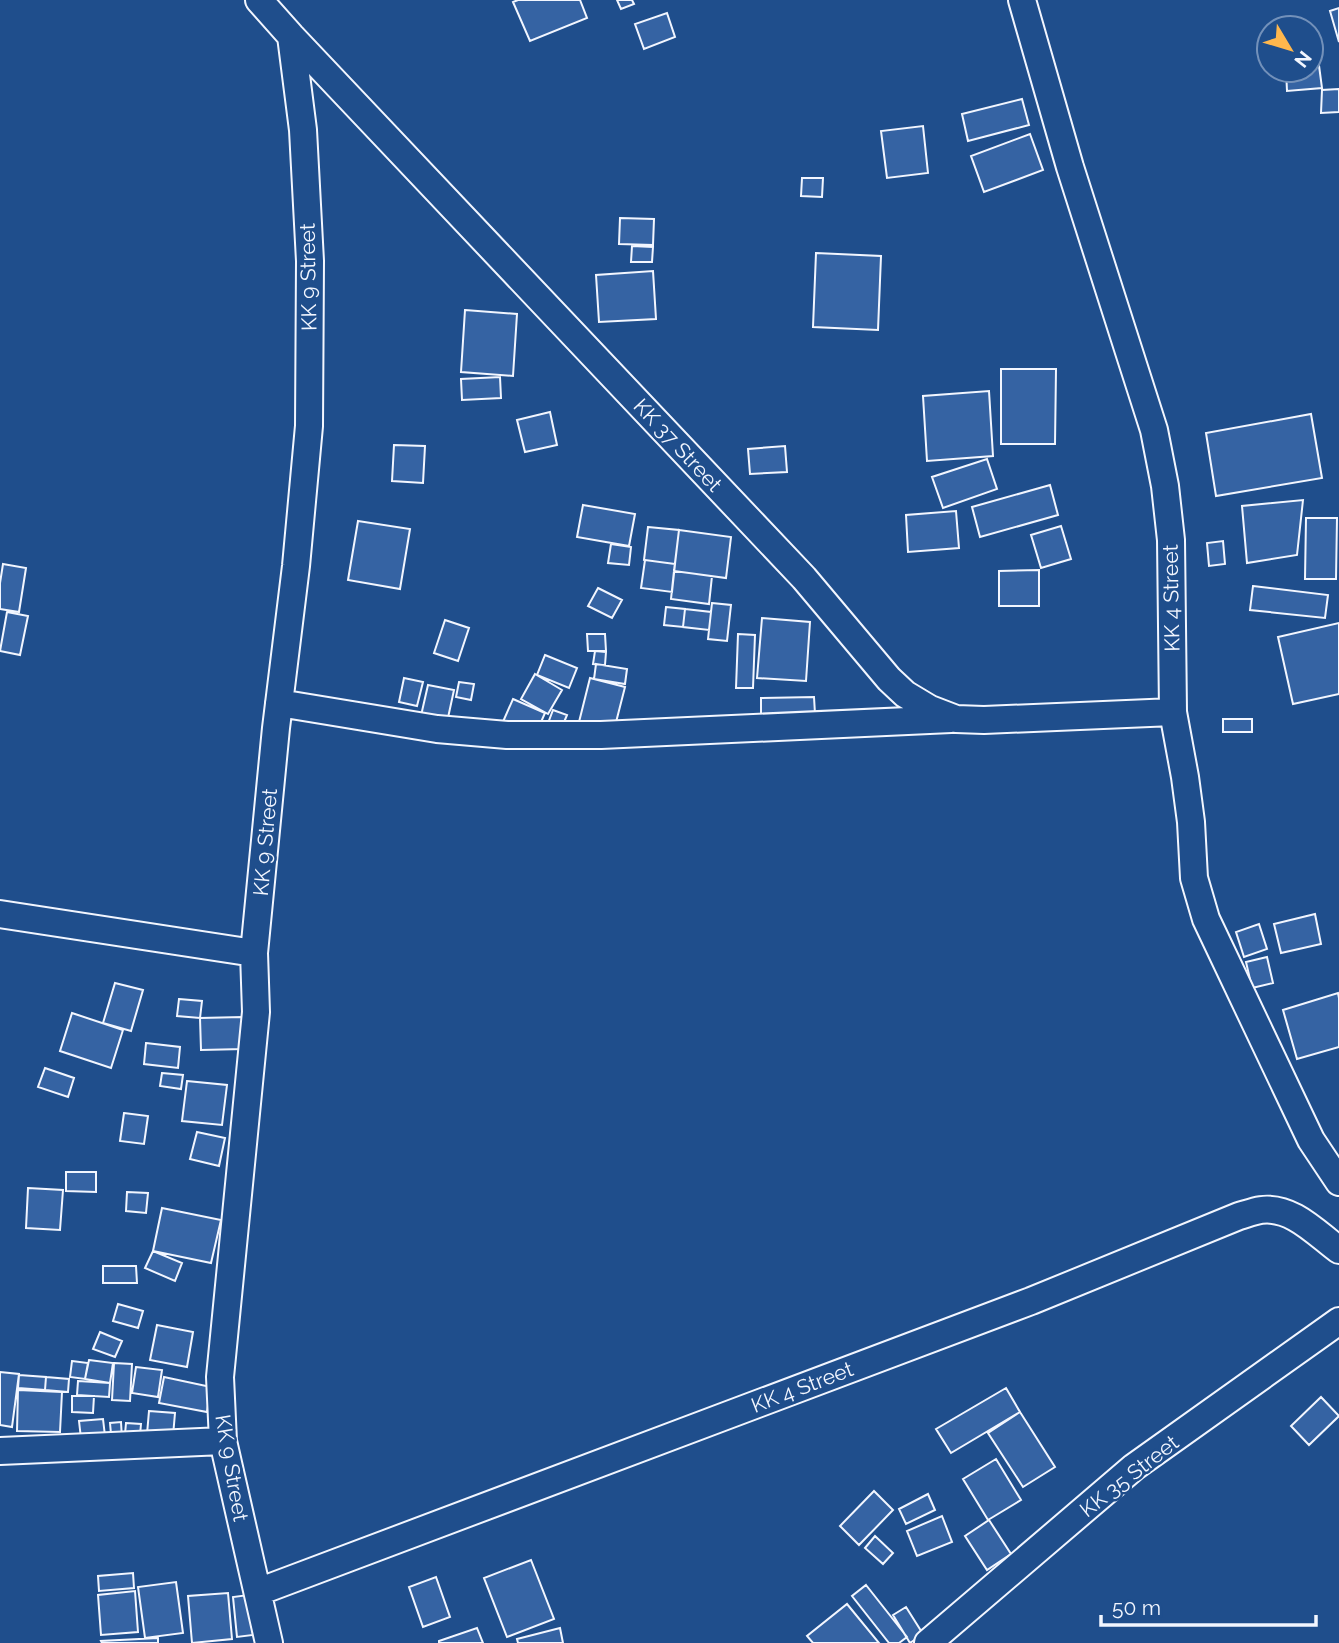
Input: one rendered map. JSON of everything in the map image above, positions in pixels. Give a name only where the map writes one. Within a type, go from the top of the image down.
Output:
[{"type":"street","name":"KK 37 Street","points":[[258,0],[804,578],[889,679],[905,694],[930,709],[956,719],[1173,712]]},
{"type":"street","name":"KK 4 Street","points":[[1022,0],[1070,167],[1154,430],[1165,486],[1171,540],[1173,712],[1191,822],[1194,878],[1206,919],[1311,1140],[1339,1182]]},
{"type":"street","name":"KK 9 Street","points":[[270,1643],[223,1441],[220,1377],[256,1012],[254,953],[309,426],[310,261],[303,131],[290,36]]},
{"type":"street","points":[[279,702],[437,729],[507,735],[601,735],[956,719]]},
{"type":"street","points":[[0,914],[254,953]]},
{"type":"street","name":"KK 4 Street","points":[[258,1592],[1031,1301],[1239,1216],[1262,1210],[1297,1217],[1339,1250]]},
{"type":"street","name":"KK 35 Street","points":[[928,1643],[1134,1467],[1339,1321]]},
{"type":"street","points":[[0,1451],[223,1441]]},
{"type":"building","points":[[580,0],[587,18],[530,41],[513,2]]},
{"type":"building","points":[[617,0],[632,0],[634,4],[621,9]]},
{"type":"building","points":[[1339,8],[1339,42],[1330,11]]},
{"type":"building","points":[[667,13],[675,37],[644,49],[635,24]]},
{"type":"building","points":[[1287,84],[1321,84],[1322,88],[1287,91]]},
{"type":"building","points":[[1339,89],[1339,112],[1321,113],[1322,90]]},
{"type":"building","points":[[1022,99],[1029,125],[968,141],[962,114]]},
{"type":"building","points":[[923,126],[928,173],[887,178],[881,131]]},
{"type":"building","points":[[1030,134],[1043,170],[984,192],[971,156]]},
{"type":"building","points":[[802,178],[823,178],[822,197],[801,196]]},
{"type":"building","points":[[620,218],[654,219],[653,245],[619,244]]},
{"type":"building","points":[[632,246],[653,247],[652,262],[631,262]]},
{"type":"building","points":[[816,253],[881,256],[878,330],[813,327]]},
{"type":"building","points":[[653,271],[656,319],[599,322],[596,275]]},
{"type":"building","points":[[465,310],[517,314],[513,376],[461,372]]},
{"type":"building","points":[[1001,369],[1056,369],[1055,444],[1001,444]]},
{"type":"building","points":[[500,377],[501,398],[462,400],[461,379]]},
{"type":"building","points":[[989,391],[993,456],[927,461],[923,396]]},
{"type":"building","points":[[550,412],[557,445],[525,452],[517,420]]},
{"type":"building","points":[[1311,414],[1322,478],[1216,496],[1206,433]]},
{"type":"building","points":[[394,445],[425,446],[423,483],[392,481]]},
{"type":"building","points":[[785,446],[787,472],[750,474],[748,449]]},
{"type":"building","points":[[987,459],[997,489],[943,508],[932,477]]},
{"type":"building","points":[[1050,485],[1058,515],[980,537],[972,507]]},
{"type":"building","points":[[1303,500],[1297,555],[1247,563],[1242,506]]},
{"type":"building","points":[[583,505],[635,514],[629,546],[577,537]]},
{"type":"building","points":[[956,511],[959,548],[908,552],[906,515]]},
{"type":"building","points":[[1306,518],[1337,518],[1336,579],[1305,579]]},
{"type":"building","points":[[358,521],[410,529],[400,589],[348,580]]},
{"type":"building","points":[[1061,526],[1071,559],[1041,568],[1031,535]]},
{"type":"building","points":[[648,527],[679,530],[675,564],[644,560]]},
{"type":"building","points":[[679,530],[731,537],[726,578],[674,571]]},
{"type":"building","points":[[1223,541],[1225,564],[1209,566],[1207,543]]},
{"type":"building","points":[[611,544],[631,547],[629,565],[608,563]]},
{"type":"building","points":[[645,560],[675,564],[672,592],[641,588]]},
{"type":"building","points":[[3,564],[26,568],[19,612],[0,609]]},
{"type":"building","points":[[1039,570],[1039,606],[999,606],[999,571]]},
{"type":"building","points":[[674,571],[712,576],[709,604],[671,599]]},
{"type":"building","points":[[1253,586],[1328,595],[1325,618],[1250,610]]},
{"type":"building","points":[[598,588],[622,600],[612,618],[588,606]]},
{"type":"building","points":[[712,603],[731,605],[727,641],[708,639]]},
{"type":"building","points":[[666,607],[685,609],[683,627],[664,625]]},
{"type":"building","points":[[685,609],[711,612],[709,630],[683,627]]},
{"type":"building","points":[[7,612],[28,616],[20,655],[0,651]]},
{"type":"building","points":[[762,618],[810,622],[806,681],[757,678]]},
{"type":"building","points":[[445,620],[469,628],[458,661],[434,653]]},
{"type":"building","points":[[1339,623],[1339,694],[1293,704],[1278,637]]},
{"type":"building","points":[[587,634],[605,634],[606,651],[588,651]]},
{"type":"building","points":[[738,634],[755,635],[753,688],[736,688]]},
{"type":"building","points":[[595,651],[606,652],[605,665],[593,664]]},
{"type":"building","points":[[545,655],[577,668],[569,688],[537,675]]},
{"type":"building","points":[[596,664],[627,669],[625,684],[594,679]]},
{"type":"building","points":[[535,674],[562,690],[548,714],[521,699]]},
{"type":"building","points":[[404,678],[423,682],[417,706],[399,702]]},
{"type":"building","points":[[590,678],[625,687],[612,738],[577,730]]},
{"type":"building","points":[[459,682],[474,684],[471,700],[456,697]]},
{"type":"building","points":[[428,685],[454,690],[446,727],[420,720]]},
{"type":"building","points":[[814,697],[815,714],[761,715],[761,698]]},
{"type":"building","points":[[513,699],[545,713],[534,738],[502,724]]},
{"type":"building","points":[[553,710],[567,715],[555,744],[542,739]]},
{"type":"building","points":[[1223,719],[1252,719],[1252,732],[1223,732]]},
{"type":"building","points":[[1315,914],[1321,944],[1281,953],[1274,924]]},
{"type":"building","points":[[1259,924],[1267,949],[1244,957],[1236,932]]},
{"type":"building","points":[[1267,957],[1273,983],[1252,988],[1246,962]]},
{"type":"building","points":[[115,983],[143,990],[131,1031],[103,1023]]},
{"type":"building","points":[[1338,993],[1339,1047],[1297,1059],[1283,1010]]},
{"type":"building","points":[[179,999],[202,1001],[200,1018],[177,1016]]},
{"type":"building","points":[[72,1013],[123,1030],[111,1068],[60,1051]]},
{"type":"building","points":[[242,1017],[243,1049],[201,1050],[200,1018]]},
{"type":"building","points":[[146,1043],[180,1047],[178,1068],[144,1064]]},
{"type":"building","points":[[45,1068],[74,1078],[68,1097],[38,1087]]},
{"type":"building","points":[[162,1073],[183,1075],[181,1089],[160,1086]]},
{"type":"building","points":[[187,1081],[227,1085],[222,1125],[182,1121]]},
{"type":"building","points":[[124,1113],[148,1116],[144,1144],[120,1141]]},
{"type":"building","points":[[197,1132],[225,1138],[219,1166],[190,1159]]},
{"type":"building","points":[[66,1172],[96,1172],[96,1192],[66,1191]]},
{"type":"building","points":[[28,1188],[63,1190],[60,1230],[26,1228]]},
{"type":"building","points":[[127,1192],[148,1193],[146,1213],[126,1211]]},
{"type":"building","points":[[162,1208],[221,1220],[211,1263],[153,1251]]},
{"type":"building","points":[[153,1251],[182,1263],[175,1281],[145,1268]]},
{"type":"building","points":[[103,1266],[136,1266],[137,1283],[103,1283]]},
{"type":"building","points":[[118,1304],[143,1311],[138,1328],[113,1321]]},
{"type":"building","points":[[157,1325],[193,1332],[187,1367],[150,1360]]},
{"type":"building","points":[[100,1332],[122,1341],[115,1357],[93,1349]]},
{"type":"building","points":[[89,1360],[113,1363],[110,1383],[85,1379]]},
{"type":"building","points":[[72,1361],[88,1363],[85,1379],[70,1377]]},
{"type":"building","points":[[114,1363],[132,1364],[130,1401],[112,1400]]},
{"type":"building","points":[[136,1367],[162,1370],[158,1397],[132,1393]]},
{"type":"building","points":[[0,1372],[19,1374],[12,1427],[0,1425]]},
{"type":"building","points":[[19,1375],[46,1377],[45,1390],[18,1388]]},
{"type":"building","points":[[46,1377],[69,1379],[68,1392],[45,1390]]},
{"type":"building","points":[[164,1377],[211,1387],[207,1412],[159,1403]]},
{"type":"building","points":[[78,1381],[110,1383],[109,1397],[77,1395]]},
{"type":"building","points":[[1006,1388],[1020,1412],[951,1453],[936,1429]]},
{"type":"building","points":[[18,1390],[62,1392],[60,1432],[17,1431]]},
{"type":"building","points":[[72,1396],[94,1396],[93,1413],[72,1412]]},
{"type":"building","points":[[1321,1397],[1339,1416],[1309,1445],[1291,1426]]},
{"type":"building","points":[[149,1411],[175,1413],[173,1436],[147,1434]]},
{"type":"building","points":[[1020,1412],[1055,1467],[1023,1487],[988,1433]]},
{"type":"building","points":[[103,1419],[107,1453],[83,1456],[79,1421]]},
{"type":"building","points":[[121,1422],[123,1456],[113,1456],[110,1423]]},
{"type":"building","points":[[126,1423],[141,1424],[138,1457],[123,1456]]},
{"type":"building","points":[[996,1459],[1021,1500],[988,1520],[963,1479]]},
{"type":"building","points":[[874,1491],[893,1510],[859,1545],[840,1526]]},
{"type":"building","points":[[928,1494],[935,1510],[906,1524],[899,1509]]},
{"type":"building","points":[[942,1516],[952,1542],[917,1556],[907,1531]]},
{"type":"building","points":[[989,1520],[1011,1554],[987,1570],[965,1536]]},
{"type":"building","points":[[875,1536],[893,1553],[883,1564],[865,1548]]},
{"type":"building","points":[[531,1560],[554,1619],[507,1637],[484,1578]]},
{"type":"building","points":[[133,1573],[134,1588],[99,1591],[98,1576]]},
{"type":"building","points":[[436,1577],[450,1617],[423,1627],[409,1587]]},
{"type":"building","points":[[176,1582],[183,1633],[145,1638],[138,1587]]},
{"type":"building","points":[[866,1585],[907,1637],[899,1643],[889,1643],[852,1596]]},
{"type":"building","points":[[135,1591],[138,1632],[101,1635],[98,1595]]},
{"type":"building","points":[[228,1593],[232,1639],[192,1643],[188,1596]]},
{"type":"building","points":[[248,1595],[253,1635],[237,1637],[233,1597]]},
{"type":"building","points":[[847,1604],[879,1643],[813,1643],[807,1636]]},
{"type":"building","points":[[906,1607],[923,1634],[910,1643],[893,1615]]},
{"type":"building","points":[[477,1628],[483,1643],[439,1643],[439,1641]]},
{"type":"building","points":[[560,1628],[563,1643],[518,1643],[517,1639]]},
{"type":"building","points":[[158,1638],[158,1643],[101,1641]]}]
